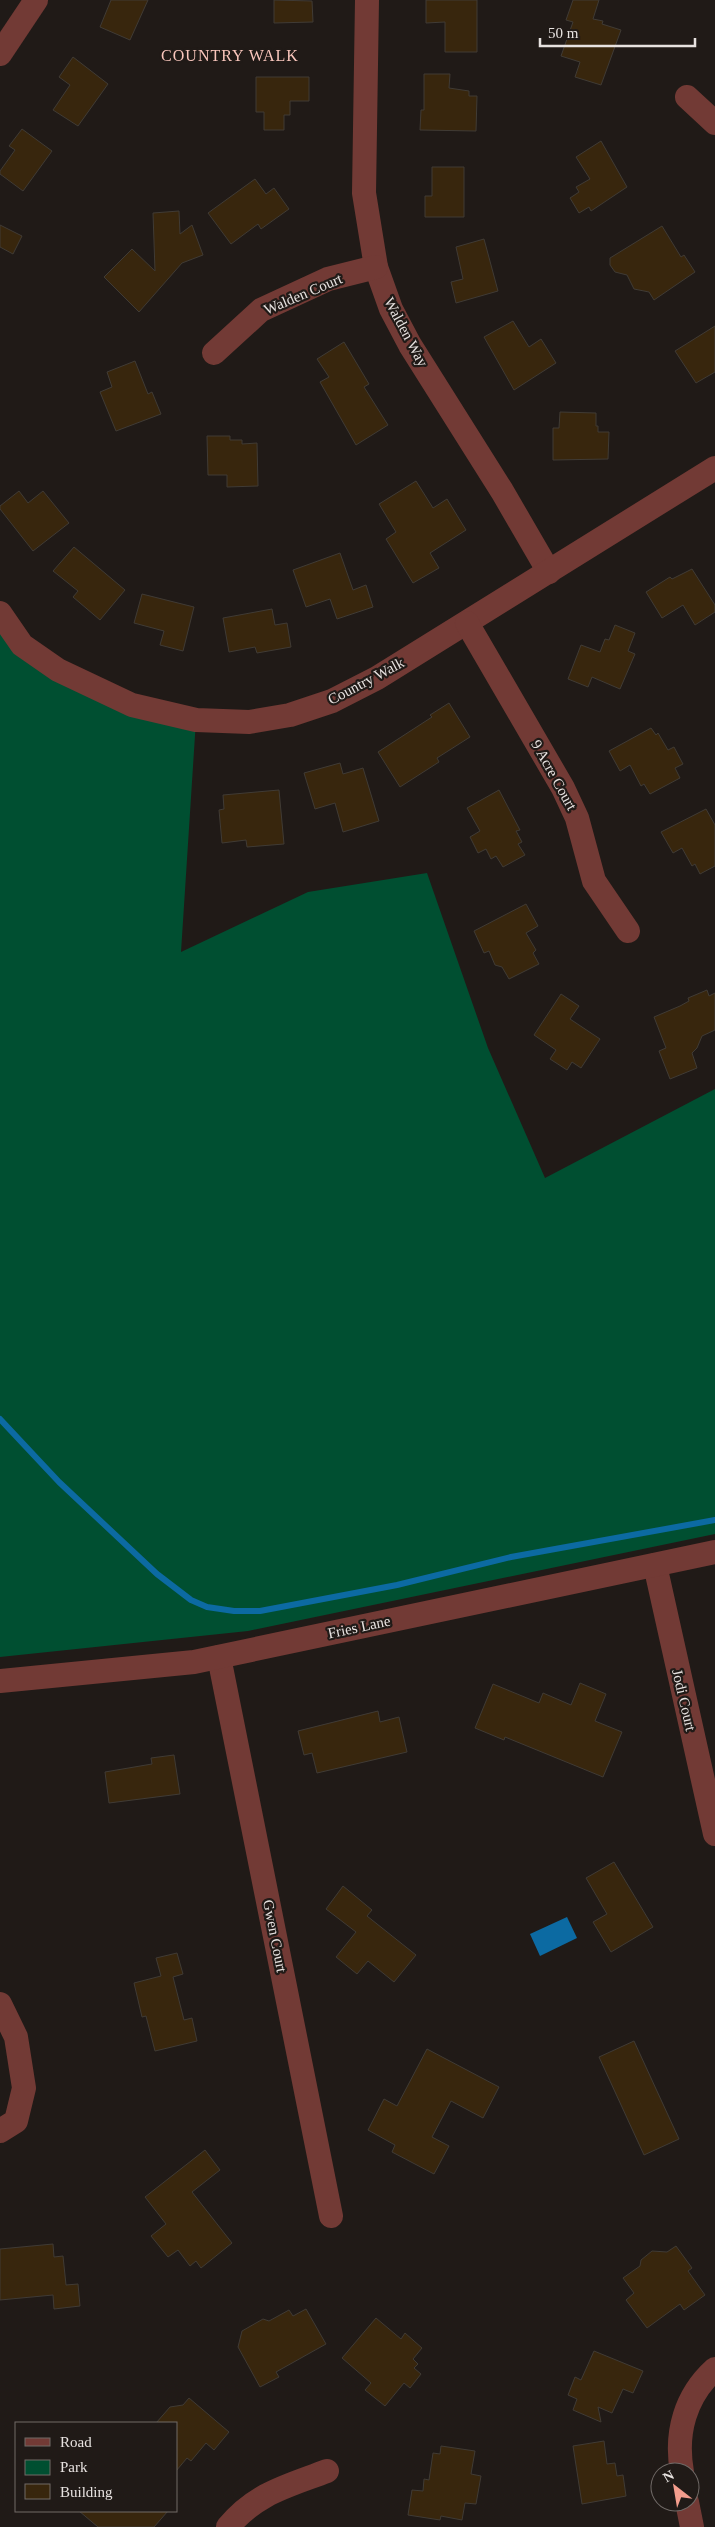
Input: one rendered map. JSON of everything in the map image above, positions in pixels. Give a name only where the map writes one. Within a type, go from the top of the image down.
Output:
[{"type":"street","points":[[0,54],[36,0]]},
{"type":"street","name":"Walden Way","points":[[367,0],[364,193],[376,267],[391,309],[410,345],[502,491],[549,572]]},
{"type":"street","points":[[687,97],[715,123]]},
{"type":"street","name":"Walden Court","points":[[214,353],[262,310],[328,279],[376,267]]},
{"type":"street","name":"Country Walk","points":[[0,613],[22,645],[58,670],[132,705],[196,720],[249,722],[290,715],[332,701],[377,678],[715,468]]},
{"type":"street","name":"9 Acre Court","points":[[467,623],[563,788],[577,818],[594,881],[628,931]]},
{"type":"street","name":"Fries Lane","points":[[0,1681],[194,1662],[715,1552]]},
{"type":"street","name":"Jodi Court","points":[[656,1565],[715,1834]]},
{"type":"street","name":"Gwen Court","points":[[219,1657],[331,2216]]},
{"type":"street","points":[[0,2004],[16,2037],[24,2088],[16,2121],[0,2131]]},
{"type":"street","points":[[681,2462],[679,2431],[685,2414],[701,2384],[715,2369]]},
{"type":"street","points":[[228,2527],[238,2515],[259,2498],[327,2471]]},
{"type":"street","points":[[689,2512],[692,2527]]},
{"type":"green space","points":[[0,613],[22,645],[196,720],[181,952],[308,892],[427,873],[488,1048],[545,1178],[715,1089],[715,1534],[248,1631],[0,1657]]},
{"type":"water","points":[[567,1917],[577,1938],[540,1956],[530,1934]]},
{"type":"building","points":[[111,0],[148,0],[130,40],[100,27]]},
{"type":"building","points":[[274,0],[312,1],[313,22],[274,23]]},
{"type":"building","points":[[426,0],[477,0],[477,52],[445,52],[445,22],[426,23]]},
{"type":"building","points":[[573,0],[599,0],[593,19],[603,21],[602,24],[621,30],[601,85],[575,77],[580,62],[561,56],[573,22],[566,20]]},
{"type":"building","points":[[73,57],[108,84],[78,126],[53,110],[70,85],[59,77]]},
{"type":"building","points":[[424,74],[450,74],[449,88],[469,91],[469,96],[477,96],[476,131],[420,130],[421,110],[424,110]]},
{"type":"building","points":[[256,77],[309,77],[309,101],[290,101],[290,115],[284,115],[284,130],[264,130],[264,112],[256,112]]},
{"type":"building","points":[[22,129],[52,151],[23,191],[0,174],[0,171],[15,150],[9,146]]},
{"type":"building","points":[[601,141],[627,187],[591,211],[589,207],[579,213],[570,198],[579,192],[576,187],[590,179],[576,157]]},
{"type":"building","points":[[432,167],[464,167],[464,217],[425,217],[425,196],[432,196]]},
{"type":"building","points":[[255,179],[266,194],[274,188],[289,209],[261,229],[258,224],[231,244],[208,213]]},
{"type":"building","points":[[179,211],[180,234],[192,225],[203,255],[182,263],[139,312],[104,277],[132,249],[155,271],[153,213]]},
{"type":"building","points":[[0,225],[22,236],[13,254],[0,247]]},
{"type":"building","points":[[662,226],[681,257],[684,255],[695,272],[654,300],[649,292],[634,289],[627,275],[615,272],[610,265],[610,258]]},
{"type":"building","points":[[484,239],[498,291],[456,303],[451,282],[463,279],[456,247]]},
{"type":"building","points":[[513,321],[529,347],[541,339],[556,363],[514,390],[484,337]]},
{"type":"building","points":[[715,326],[715,372],[696,383],[675,351]]},
{"type":"building","points":[[344,342],[369,384],[364,387],[388,425],[356,445],[320,382],[329,377],[317,359]]},
{"type":"building","points":[[135,361],[148,394],[152,392],[161,414],[116,431],[100,392],[112,387],[107,372]]},
{"type":"building","points":[[560,412],[596,413],[598,432],[609,432],[608,459],[553,460],[553,428],[559,428]]},
{"type":"building","points":[[207,436],[230,436],[230,440],[242,440],[242,444],[257,443],[258,486],[227,487],[227,475],[208,475]]},
{"type":"building","points":[[416,481],[433,508],[447,499],[466,530],[430,553],[439,568],[413,583],[386,539],[396,532],[379,504]]},
{"type":"building","points":[[19,491],[28,503],[43,491],[69,523],[33,551],[0,509],[0,506]]},
{"type":"building","points":[[74,547],[125,590],[100,620],[73,597],[78,591],[53,571]]},
{"type":"building","points":[[340,553],[353,590],[366,585],[373,607],[337,619],[330,599],[306,607],[293,570]]},
{"type":"building","points":[[692,569],[715,605],[715,612],[695,625],[683,605],[662,618],[646,592],[670,577],[672,579]]},
{"type":"building","points":[[142,594],[194,607],[183,651],[160,645],[164,631],[134,623]]},
{"type":"building","points":[[272,609],[275,625],[287,623],[291,647],[257,653],[255,647],[229,652],[223,618]]},
{"type":"building","points":[[615,625],[635,633],[628,651],[635,654],[620,689],[592,677],[588,687],[568,679],[581,645],[600,652],[605,639],[609,640]]},
{"type":"building","points":[[449,703],[470,737],[437,758],[439,762],[400,787],[378,752],[432,717],[430,715]]},
{"type":"building","points":[[651,728],[656,735],[658,733],[668,750],[674,747],[683,764],[675,768],[680,778],[650,794],[644,784],[641,786],[630,765],[620,771],[609,751]]},
{"type":"building","points":[[340,763],[343,774],[363,768],[379,821],[343,832],[335,803],[315,809],[304,773]]},
{"type":"building","points":[[279,790],[284,844],[247,847],[246,840],[222,843],[219,810],[224,809],[223,795]]},
{"type":"building","points":[[499,790],[520,830],[516,831],[522,842],[518,844],[525,855],[503,867],[496,856],[491,859],[486,849],[478,853],[470,837],[480,831],[467,808]]},
{"type":"building","points":[[706,809],[715,825],[715,866],[700,874],[695,864],[692,866],[682,848],[673,853],[661,832]]},
{"type":"building","points":[[526,904],[538,926],[526,933],[536,950],[533,953],[539,964],[509,979],[502,967],[495,965],[489,951],[484,953],[474,931]]},
{"type":"building","points":[[707,990],[709,996],[715,993],[715,1030],[702,1036],[697,1048],[692,1053],[697,1068],[670,1079],[659,1051],[666,1048],[654,1017],[680,1006],[689,1001],[688,998]]},
{"type":"building","points":[[561,994],[579,1006],[570,1019],[600,1039],[581,1068],[572,1062],[567,1070],[550,1059],[556,1050],[534,1035]]},
{"type":"building","points":[[580,1683],[606,1694],[595,1721],[622,1732],[603,1777],[505,1737],[504,1740],[475,1728],[493,1684],[539,1703],[543,1693],[571,1705]]},
{"type":"building","points":[[378,1711],[380,1722],[399,1717],[407,1752],[317,1773],[312,1753],[304,1755],[298,1731]]},
{"type":"building","points":[[174,1755],[180,1794],[109,1803],[105,1772],[152,1764],[151,1758]]},
{"type":"building","points":[[614,1862],[653,1927],[611,1952],[593,1922],[607,1914],[586,1878]]},
{"type":"building","points":[[343,1886],[372,1910],[367,1916],[416,1955],[394,1982],[368,1961],[357,1974],[336,1957],[356,1932],[326,1909]]},
{"type":"building","points":[[177,1953],[183,1974],[173,1977],[184,2020],[192,2018],[197,2041],[155,2051],[146,2016],[142,2017],[134,1983],[161,1976],[156,1958]]},
{"type":"building","points":[[634,2041],[679,2139],[644,2155],[599,2057]]},
{"type":"building","points":[[427,2049],[499,2087],[483,2118],[451,2101],[432,2137],[449,2146],[434,2174],[392,2152],[395,2145],[368,2130],[384,2099],[397,2106]]},
{"type":"building","points":[[205,2150],[220,2170],[192,2192],[232,2243],[201,2268],[196,2261],[190,2266],[178,2250],[168,2257],[151,2236],[166,2224],[145,2197]]},
{"type":"building","points":[[53,2244],[54,2257],[63,2256],[66,2285],[78,2284],[80,2306],[54,2309],[53,2295],[0,2300],[0,2249]]},
{"type":"building","points":[[676,2246],[692,2268],[688,2271],[705,2295],[684,2310],[680,2304],[647,2328],[626,2300],[634,2293],[623,2278],[640,2266],[641,2260],[652,2251],[667,2252]]},
{"type":"building","points":[[306,2309],[326,2344],[276,2372],[279,2377],[260,2387],[238,2347],[242,2331],[263,2319],[269,2321],[289,2310],[293,2316]]},
{"type":"building","points":[[376,2318],[401,2339],[405,2333],[422,2348],[413,2359],[418,2364],[414,2368],[421,2374],[410,2388],[404,2383],[385,2406],[365,2390],[371,2383],[342,2358]]},
{"type":"building","points":[[594,2351],[643,2371],[633,2393],[623,2389],[612,2413],[598,2407],[601,2422],[573,2410],[577,2399],[568,2395],[575,2377],[581,2380]]},
{"type":"building","points":[[189,2398],[229,2432],[214,2450],[206,2443],[191,2461],[187,2458],[178,2469],[178,2422],[157,2422],[170,2407],[183,2405]]},
{"type":"building","points":[[604,2441],[607,2464],[615,2463],[617,2476],[623,2475],[626,2496],[582,2504],[573,2446]]},
{"type":"building","points":[[441,2446],[475,2451],[471,2474],[481,2476],[476,2504],[465,2503],[462,2520],[441,2516],[440,2520],[408,2515],[412,2490],[423,2491],[424,2479],[429,2480],[433,2453],[440,2454]]},
{"type":"building","points":[[80,2512],[167,2512],[154,2527],[98,2527]]},
{"type":"waterway","points":[[0,1419],[59,1482],[157,1574],[191,1600],[207,1607],[234,1611],[260,1611],[397,1585],[511,1557],[715,1520]]},
{"type":"district","name":"COUNTRY WALK","points":[[230,55]]}]
